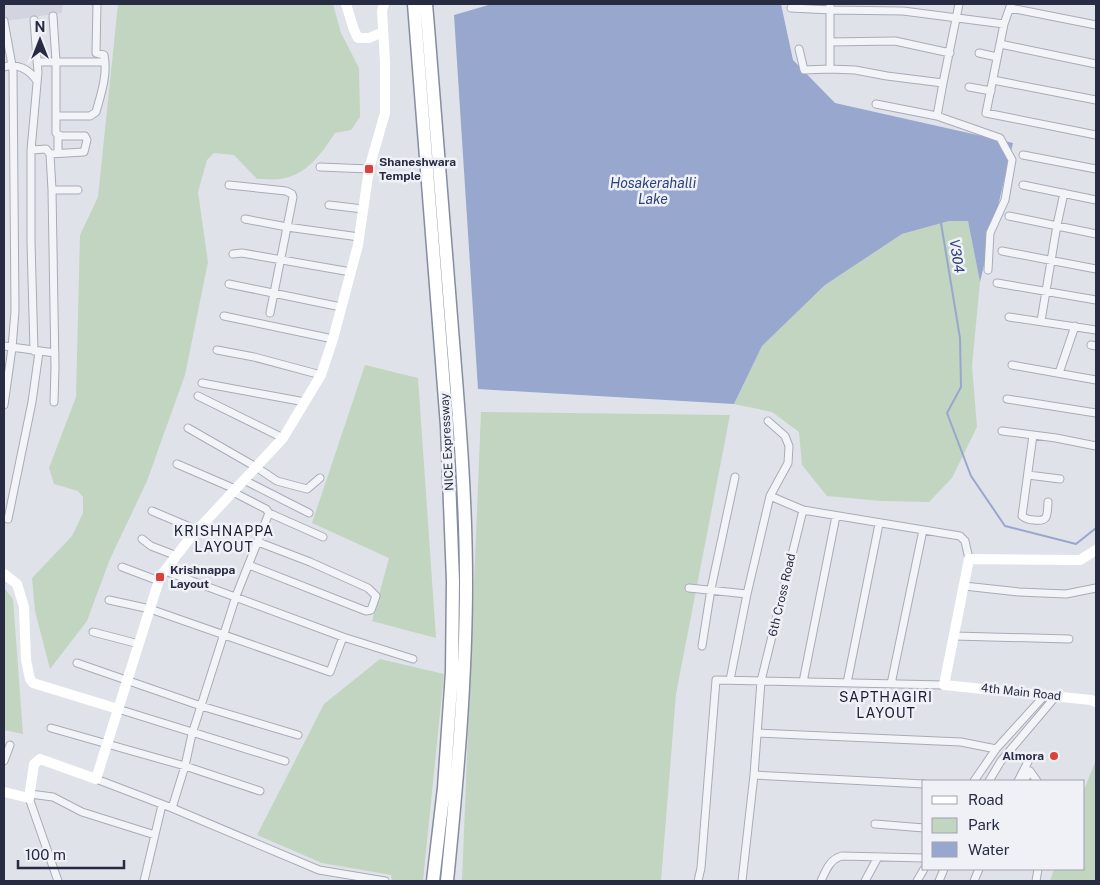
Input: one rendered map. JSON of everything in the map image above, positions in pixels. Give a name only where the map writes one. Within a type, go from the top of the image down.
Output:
[{"type":"highway","name":"NICE Expressway","points":[[414,4],[447,426],[453,580],[452,672],[444,788],[433,881]]},
{"type":"highway","name":"NICE Expressway","points":[[426,4],[460,425],[465,534],[464,674],[447,881]]},
{"type":"street","points":[[56,116],[90,116],[96,112],[105,72],[104,55],[96,53],[97,4]]},
{"type":"street","points":[[346,4],[358,38],[368,38],[383,32]]},
{"type":"street","points":[[96,778],[159,580],[197,530],[283,438],[321,375],[351,272],[359,237],[370,169],[385,113],[382,11],[384,4]]},
{"type":"street","points":[[937,116],[959,4]]},
{"type":"street","points":[[1096,25],[1010,6],[1004,24],[986,113],[1096,135]]},
{"type":"street","points":[[830,69],[831,7]]},
{"type":"street","points":[[792,8],[831,7],[902,10],[1004,24]]},
{"type":"street","points":[[53,16],[56,62],[56,133],[58,135],[54,153],[52,190],[54,402]]},
{"type":"street","points":[[8,520],[32,402],[37,352],[31,242],[31,150],[37,81],[34,20]]},
{"type":"street","points":[[4,21],[13,70],[15,311],[4,405]]},
{"type":"street","points":[[830,42],[894,42],[950,53]]},
{"type":"street","points":[[1000,44],[1096,64]]},
{"type":"street","points":[[799,49],[804,70],[855,70],[943,83]]},
{"type":"street","points":[[979,53],[997,57]]},
{"type":"street","points":[[37,62],[105,62]]},
{"type":"street","points":[[4,66],[12,65],[31,72],[37,81]]},
{"type":"street","points":[[992,80],[1096,100]]},
{"type":"street","points":[[969,87],[991,91]]},
{"type":"street","points":[[876,104],[937,116],[1000,138],[1012,160],[1005,200],[990,233],[988,270]]},
{"type":"street","points":[[31,150],[46,149],[54,153],[84,152],[86,150],[88,140],[85,136],[58,135]]},
{"type":"street","points":[[1023,155],[1096,169]]},
{"type":"street","points":[[320,167],[370,169]]},
{"type":"street","points":[[229,185],[289,192],[293,197],[270,313]]},
{"type":"street","points":[[1024,185],[1096,200]]},
{"type":"street","points":[[52,190],[78,190]]},
{"type":"street","points":[[1041,321],[1064,193]]},
{"type":"street","points":[[329,205],[363,208]]},
{"type":"street","points":[[1009,216],[1096,234]]},
{"type":"street","points":[[245,219],[359,237]]},
{"type":"street","points":[[1002,251],[1096,269]]},
{"type":"street","points":[[233,254],[242,253],[351,272]]},
{"type":"street","points":[[997,283],[1096,300]]},
{"type":"street","points":[[229,284],[342,307]]},
{"type":"street","points":[[224,316],[332,339]]},
{"type":"street","points":[[1009,317],[1096,330]]},
{"type":"street","points":[[1059,373],[1075,326]]},
{"type":"street","points":[[4,346],[55,354]]},
{"type":"street","points":[[217,350],[254,357],[321,375]]},
{"type":"street","points":[[1012,365],[1096,380]]},
{"type":"street","points":[[202,383],[305,402]]},
{"type":"street","points":[[198,396],[283,438]]},
{"type":"street","points":[[1007,399],[1096,413]]},
{"type":"street","points":[[730,680],[747,594],[770,496],[788,463],[789,446],[785,436],[768,421]]},
{"type":"street","points":[[188,428],[277,481],[305,489],[310,488],[320,478]]},
{"type":"street","points":[[1002,431],[1096,446]]},
{"type":"street","points":[[1033,435],[1022,516],[1027,520],[1044,520],[1047,517],[1048,502]]},
{"type":"street","points":[[177,464],[234,491],[266,509],[269,513],[322,537]]},
{"type":"street","points":[[1028,475],[1060,479]]},
{"type":"street","points":[[702,646],[711,589],[735,477]]},
{"type":"street","points":[[244,480],[309,513]]},
{"type":"street","points":[[698,881],[716,680],[944,685],[964,586],[969,559],[965,541],[960,536],[878,524],[803,510],[770,496]]},
{"type":"street","name":"6th Cross Road","points":[[742,881],[754,775],[761,681],[803,510]]},
{"type":"street","points":[[152,511],[197,530]]},
{"type":"street","points":[[172,808],[185,766],[192,734],[225,636],[236,596],[269,513]]},
{"type":"street","points":[[803,682],[836,516]]},
{"type":"street","points":[[847,683],[878,524]]},
{"type":"street","points":[[892,684],[923,530]]},
{"type":"street","points":[[142,539],[151,546],[176,556]]},
{"type":"street","points":[[249,565],[366,611],[371,610],[376,596],[368,588],[310,562],[258,542]]},
{"type":"street","points":[[969,559],[1080,560],[1096,550]]},
{"type":"street","points":[[122,567],[159,580]]},
{"type":"street","points":[[165,571],[343,637],[413,659]]},
{"type":"street","points":[[4,574],[17,584],[24,607],[26,660],[30,679],[37,685],[286,762]]},
{"type":"street","points":[[964,586],[1019,592],[1066,594],[1096,588]]},
{"type":"street","points":[[689,588],[747,594]]},
{"type":"street","points":[[109,600],[150,609],[330,672],[343,637]]},
{"type":"street","points":[[93,632],[138,644]]},
{"type":"street","points":[[954,636],[1069,640]]},
{"type":"street","points":[[77,663],[201,706],[298,735]]},
{"type":"street","name":"4th Main Road","points":[[944,685],[1056,696],[1096,702]]},
{"type":"street","points":[[975,780],[996,749],[1045,695]]},
{"type":"street","points":[[990,780],[1001,760],[1056,696]]},
{"type":"street","points":[[51,728],[185,766],[260,790]]},
{"type":"street","points":[[757,732],[961,742],[996,749]]},
{"type":"street","points":[[4,761],[10,745]]},
{"type":"street","points":[[1019,780],[1030,758],[1037,757]]},
{"type":"street","points":[[58,881],[30,796],[34,764],[40,759],[96,778],[172,808],[319,870],[356,878],[385,881]]},
{"type":"street","points":[[1025,780],[1030,771],[1035,780]]},
{"type":"street","points":[[754,775],[922,784]]},
{"type":"street","points":[[4,792],[54,797],[82,812],[155,835]]},
{"type":"street","points":[[144,881],[162,805]]},
{"type":"street","points":[[875,824],[922,828]]},
{"type":"street","points":[[821,881],[830,863],[842,856],[922,858]]},
{"type":"street","points":[[865,881],[878,857]]},
{"type":"street","points":[[917,881],[923,870]]},
{"type":"shaded area","points":[[4,4],[63,4],[62,13],[6,21]]},
{"type":"green space","points":[[118,4],[333,4],[341,33],[359,68],[360,117],[351,130],[335,133],[312,162],[298,173],[289,177],[257,179],[234,155],[214,153],[207,160],[198,192],[208,262],[185,375],[147,481],[110,559],[87,621],[50,669],[35,611],[32,578],[72,536],[83,513],[83,497],[78,491],[54,484],[49,468],[76,397],[80,235],[98,197]]},
{"type":"green space","points":[[949,221],[968,221],[980,282],[972,366],[977,427],[952,478],[929,502],[881,501],[827,496],[802,465],[799,432],[772,412],[734,404],[762,346],[825,285],[902,234]]},
{"type":"green space","points":[[365,365],[418,378],[436,638],[372,621],[389,558],[312,523]]},
{"type":"green space","points":[[481,412],[730,415],[676,694],[661,881],[462,881]]},
{"type":"green space","points":[[4,588],[13,599],[23,734],[4,730]]},
{"type":"green space","points":[[380,659],[444,674],[423,881],[392,881],[391,875],[322,863],[257,835],[324,704]]},
{"type":"green space","points":[[1096,760],[1096,881],[1050,881],[1054,870],[1085,870],[1085,788]]},
{"type":"water","name":"Hosakerahalli Lake","points":[[492,4],[781,4],[793,60],[835,103],[1013,143],[980,282],[968,221],[949,221],[902,234],[825,285],[762,346],[734,404],[478,389],[454,15]]},
{"type":"waterway","name":"V304","points":[[941,223],[960,338],[961,387],[947,413],[971,476],[1005,526],[1076,544],[1096,528]]},
{"type":"place","name":"Shaneshwara Temple","points":[[369,169]]},
{"type":"place","name":"Krishnappa Layout","points":[[160,577]]},
{"type":"place","name":"Almora","points":[[1054,756]]},
{"type":"district","name":"KRISHNAPPA LAYOUT","points":[[224,540]]},
{"type":"district","name":"SAPTHAGIRI LAYOUT","points":[[886,706]]}]
